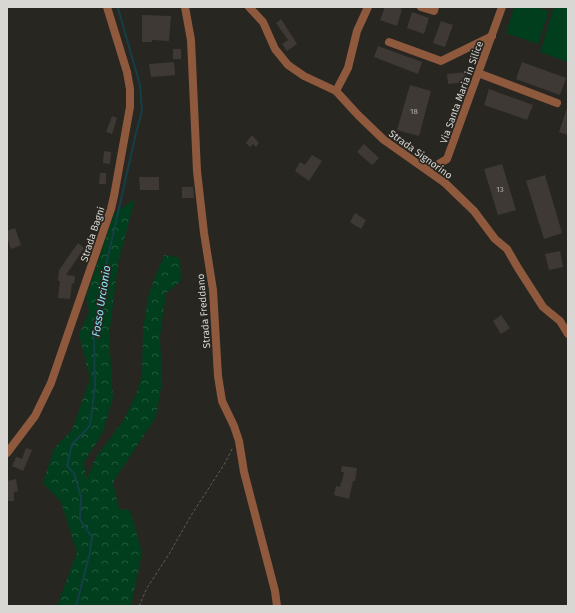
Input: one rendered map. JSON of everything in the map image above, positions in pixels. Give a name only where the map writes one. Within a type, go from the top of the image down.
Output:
[{"type":"street","name":"Strada Bagni","points":[[7,453],[35,416],[51,383],[111,209],[127,127],[130,107],[130,89],[127,72],[107,7]]},
{"type":"street","name":"Strada Freddano","points":[[186,7],[191,40],[197,172],[204,233],[213,290],[218,376],[222,401],[234,426],[239,441],[244,472],[275,591],[277,606]]},
{"type":"street","name":"Strada Signorino","points":[[250,7],[263,22],[275,49],[288,65],[304,76],[336,91],[384,140],[445,183],[474,211],[495,239],[507,249],[543,307],[560,322],[568,334]]},
{"type":"street","points":[[336,91],[348,68],[357,31],[368,7]]},
{"type":"street","points":[[421,7],[434,11],[435,7]]},
{"type":"street","name":"Via Santa Maria in Silice","points":[[423,167],[437,165],[447,159],[502,7]]},
{"type":"street","points":[[389,42],[441,61],[492,36]]},
{"type":"street","points":[[478,73],[557,103]]},
{"type":"path","points":[[139,606],[147,588],[225,463],[234,444],[239,441]]},
{"type":"green space","points":[[514,7],[535,7],[549,11],[538,44],[506,33]]},
{"type":"green space","points":[[554,7],[568,7],[568,62],[540,52]]},
{"type":"green space","points":[[135,199],[118,263],[109,337],[113,398],[103,432],[84,462],[86,479],[97,456],[123,421],[136,395],[142,375],[143,329],[149,293],[164,255],[180,258],[181,281],[166,293],[160,337],[162,382],[156,417],[113,482],[119,509],[130,510],[142,553],[131,606],[57,606],[77,552],[61,502],[43,483],[54,449],[72,430],[90,379],[79,334],[89,312],[86,298],[114,213]]},
{"type":"building","points":[[385,7],[397,7],[402,9],[397,26],[380,20]]},
{"type":"building","points":[[412,12],[429,18],[424,34],[407,28]]},
{"type":"building","points":[[142,15],[171,16],[169,41],[152,40],[152,42],[142,42]]},
{"type":"building","points":[[281,19],[297,44],[287,51],[282,44],[288,40],[276,23]]},
{"type":"building","points":[[441,21],[453,25],[445,47],[433,43]]},
{"type":"building","points":[[378,46],[422,62],[418,74],[374,57]]},
{"type":"building","points":[[173,49],[181,49],[181,59],[173,59]]},
{"type":"building","points":[[174,62],[175,75],[151,77],[149,64]]},
{"type":"building","points":[[522,62],[566,78],[560,95],[516,79]]},
{"type":"building","points":[[465,72],[466,82],[448,84],[447,74]]},
{"type":"building","points":[[410,85],[431,91],[419,136],[397,130]]},
{"type":"building","points":[[489,89],[533,105],[527,120],[484,105]]},
{"type":"building","points":[[568,108],[568,135],[559,132]]},
{"type":"building","points":[[112,116],[117,118],[112,134],[106,132]]},
{"type":"building","points":[[252,135],[259,143],[256,147],[253,144],[250,147],[246,143]]},
{"type":"building","points":[[364,144],[379,158],[372,165],[357,152]]},
{"type":"building","points":[[104,151],[111,152],[110,164],[103,163]]},
{"type":"building","points":[[312,155],[322,161],[309,181],[295,171],[300,162],[305,165]]},
{"type":"building","points":[[502,164],[516,210],[498,215],[484,169]]},
{"type":"building","points":[[100,173],[106,173],[106,184],[99,184]]},
{"type":"building","points":[[545,175],[562,233],[544,239],[526,181]]},
{"type":"building","points":[[139,177],[159,177],[159,190],[140,190]]},
{"type":"building","points":[[182,187],[193,187],[194,198],[182,198]]},
{"type":"building","points":[[355,213],[366,220],[361,229],[350,222]]},
{"type":"building","points":[[15,228],[21,245],[11,249],[7,237],[7,231]]},
{"type":"building","points":[[78,243],[84,248],[66,275],[75,276],[74,284],[72,283],[70,299],[58,298],[60,281],[58,281],[59,270]]},
{"type":"building","points":[[560,251],[563,267],[549,270],[545,254]]},
{"type":"building","points":[[501,315],[510,328],[501,334],[493,321]]},
{"type":"building","points":[[26,448],[32,450],[23,471],[12,466],[16,457],[22,459]]},
{"type":"building","points":[[342,466],[357,468],[355,481],[353,481],[349,499],[334,495],[336,486],[340,487],[342,482],[344,472],[341,472]]},
{"type":"building","points":[[16,479],[18,491],[14,492],[14,501],[7,501],[7,481]]},
{"type":"waterway","name":"Fosso Urcionio","points":[[75,606],[90,552],[92,537],[80,520],[81,497],[74,473],[67,466],[72,444],[90,426],[95,386],[94,335],[105,270],[142,111],[140,85],[118,8]]}]
